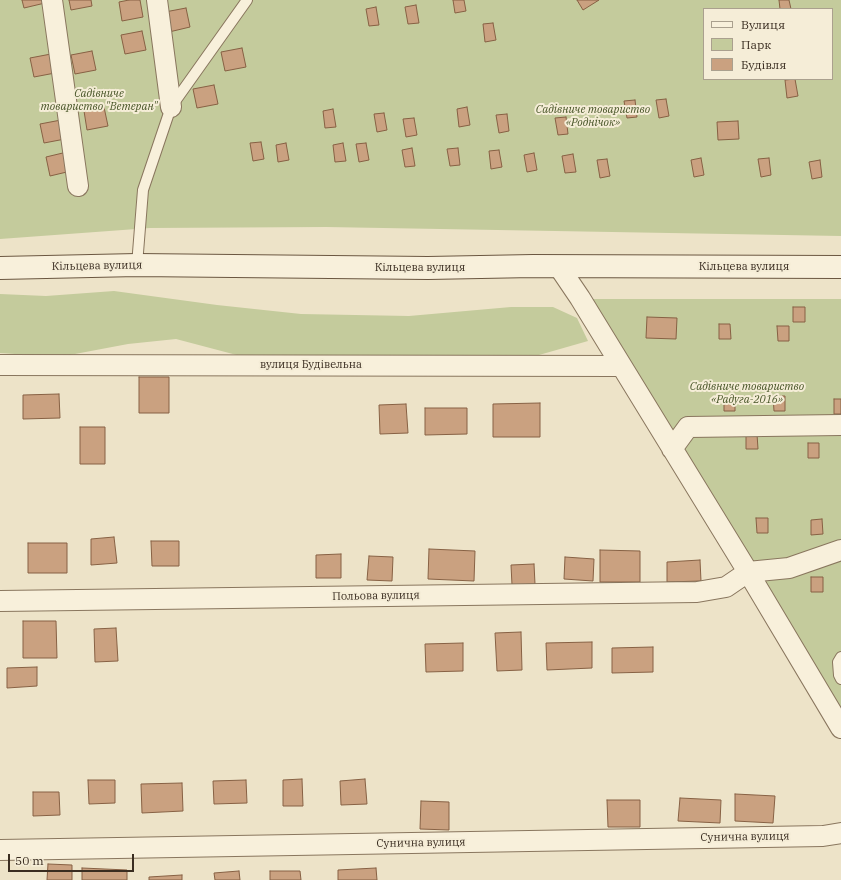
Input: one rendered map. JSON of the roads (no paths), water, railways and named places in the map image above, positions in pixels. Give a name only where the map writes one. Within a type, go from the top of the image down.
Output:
[{"type":"main road","name":"Кільцева вулиця","points":[[0,268],[137,265],[428,268],[841,267]]},
{"type":"street","points":[[52,0],[78,186]]},
{"type":"street","points":[[157,0],[171,107]]},
{"type":"street","points":[[559,267],[748,572],[841,728]]},
{"type":"street","name":"вулиця Будівельна","points":[[0,365],[621,366]]},
{"type":"street","points":[[672,449],[688,427],[841,425]]},
{"type":"street","points":[[748,572],[789,568],[841,550]]},
{"type":"street","name":"Польова вулиця","points":[[0,601],[697,592],[726,587],[748,572]]},
{"type":"street","name":"Сунична вулиця","points":[[0,850],[815,836],[841,833]]},
{"type":"lane","points":[[137,265],[143,190],[171,107],[247,0]]},
{"type":"lane","points":[[841,657],[838,662],[839,675],[841,679]]},
{"type":"park label","name":"Садівниче товариство \"Ветеран\"","points":[[99,100]]},
{"type":"park label","name":"Садівниче товариство «Роднічок»","points":[[593,116]]},
{"type":"park label","name":"Садівниче товариство «Радуга-2016»","points":[[747,393]]}]
